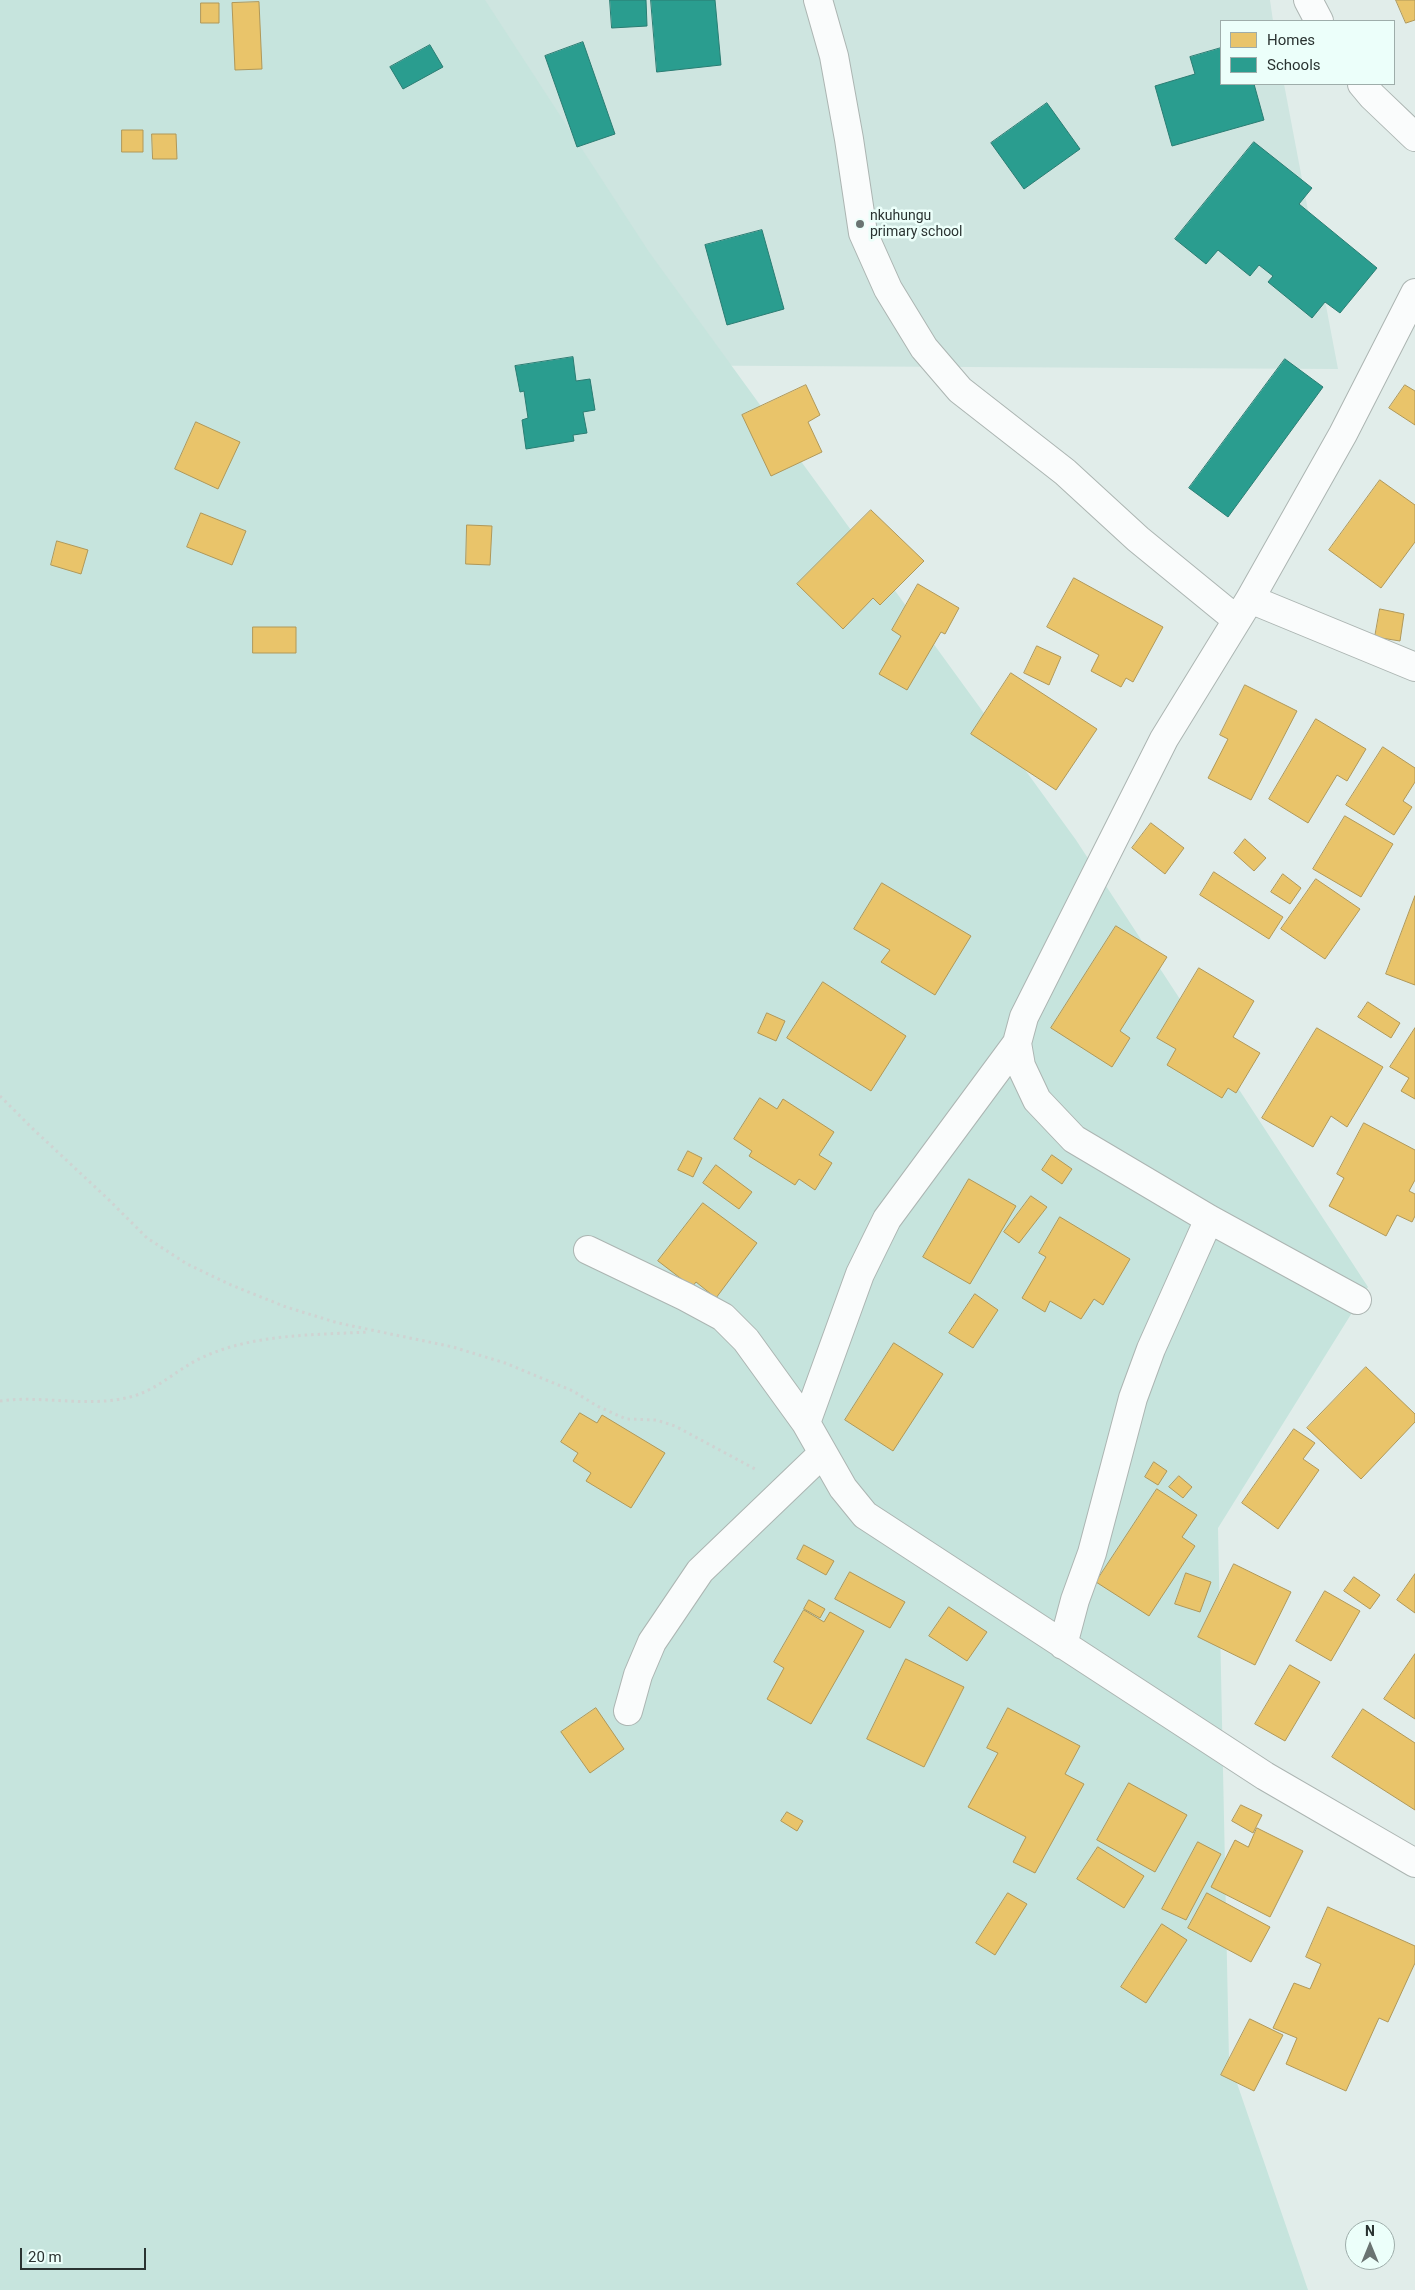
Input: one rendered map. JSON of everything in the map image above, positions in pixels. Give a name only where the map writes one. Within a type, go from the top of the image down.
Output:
[{"type":"street","points":[[818,0],[834,56],[863,233],[888,289],[924,348],[960,390],[1065,472],[1138,539],[1244,610],[1415,667]]},
{"type":"street","points":[[1308,0],[1318,20]]},
{"type":"street","points":[[1363,85],[1415,137]]},
{"type":"street","points":[[806,1423],[860,1274],[887,1219],[1017,1043],[1024,1017],[1164,739],[1244,610],[1342,434],[1415,293]]},
{"type":"street","points":[[1017,1043],[1021,1066],[1037,1100],[1074,1139],[1209,1219],[1356,1300]]},
{"type":"street","points":[[1063,1645],[1075,1600],[1092,1553],[1133,1398],[1151,1349],[1209,1219]]},
{"type":"street","points":[[588,1250],[723,1317],[746,1340],[806,1423],[843,1488],[865,1515],[1265,1776],[1415,1864]]},
{"type":"street","points":[[628,1711],[638,1675],[652,1642],[700,1571],[823,1452]]},
{"type":"path","points":[[0,1096],[147,1238],[187,1264],[286,1307],[372,1332],[453,1347],[505,1362],[573,1391],[615,1415],[626,1419],[656,1420],[674,1426],[755,1469],[784,1490]]},
{"type":"path","points":[[0,1401],[109,1400],[129,1397],[159,1386],[202,1358],[231,1347],[260,1340],[292,1336],[372,1332]]},
{"type":"shaded area","points":[[0,0],[485,0],[649,252],[1076,840],[1368,1287],[1218,1528],[1229,2060],[1308,2290],[0,2290]]},
{"type":"shaded area","name":"nkuhungu primary school","points":[[402,0],[1270,0],[1273,20],[1220,20],[1220,85],[1284,85],[1338,369],[414,364]]},
{"type":"building: Homes","points":[[1396,0],[1415,0],[1415,20],[1406,23]]},
{"type":"building: Homes","points":[[259,2],[262,69],[235,70],[232,3]]},
{"type":"building: Homes","points":[[201,3],[219,3],[219,23],[201,23]]},
{"type":"building: Homes","points":[[122,130],[143,130],[143,152],[122,152]]},
{"type":"building: Homes","points":[[152,134],[176,134],[177,159],[153,159]]},
{"type":"building: Homes","points":[[806,385],[820,415],[808,422],[822,452],[771,476],[742,415]]},
{"type":"building: Homes","points":[[1405,385],[1415,391],[1415,425],[1389,408]]},
{"type":"building: Homes","points":[[196,422],[240,442],[218,489],[175,469]]},
{"type":"building: Homes","points":[[1380,480],[1415,505],[1415,542],[1381,588],[1329,550]]},
{"type":"building: Homes","points":[[871,510],[924,561],[880,605],[873,598],[843,629],[797,584]]},
{"type":"building: Homes","points":[[201,513],[246,531],[232,565],[187,547]]},
{"type":"building: Homes","points":[[467,525],[492,526],[490,565],[466,564]]},
{"type":"building: Homes","points":[[57,541],[88,550],[81,574],[51,565]]},
{"type":"building: Homes","points":[[1074,578],[1163,627],[1133,682],[1126,678],[1121,687],[1091,671],[1099,655],[1047,627]]},
{"type":"building: Homes","points":[[918,584],[959,608],[945,634],[941,632],[907,690],[879,674],[901,636],[892,630]]},
{"type":"building: Homes","points":[[1380,609],[1404,614],[1400,641],[1375,637]]},
{"type":"building: Homes","points":[[253,627],[296,627],[296,653],[253,653]]},
{"type":"building: Homes","points":[[1037,646],[1061,657],[1049,685],[1024,673]]},
{"type":"building: Homes","points":[[1011,673],[1097,729],[1056,790],[971,734]]},
{"type":"building: Homes","points":[[1245,685],[1297,711],[1251,800],[1208,778],[1228,739],[1220,735]]},
{"type":"building: Homes","points":[[1316,719],[1366,749],[1347,781],[1337,775],[1308,823],[1269,799]]},
{"type":"building: Homes","points":[[1383,747],[1415,768],[1415,782],[1403,801],[1412,807],[1394,835],[1346,805]]},
{"type":"building: Homes","points":[[1345,816],[1393,844],[1361,897],[1313,869]]},
{"type":"building: Homes","points":[[1151,823],[1184,848],[1165,874],[1132,848]]},
{"type":"building: Homes","points":[[1245,839],[1266,858],[1254,871],[1234,853]]},
{"type":"building: Homes","points":[[1214,872],[1283,917],[1269,939],[1200,895]]},
{"type":"building: Homes","points":[[1283,874],[1301,888],[1290,904],[1271,892]]},
{"type":"building: Homes","points":[[1316,879],[1360,909],[1325,959],[1281,929]]},
{"type":"building: Homes","points":[[882,883],[971,936],[935,995],[881,962],[890,950],[854,929]]},
{"type":"building: Homes","points":[[1415,896],[1415,985],[1386,974]]},
{"type":"building: Homes","points":[[1116,926],[1167,957],[1120,1031],[1130,1038],[1112,1067],[1051,1028]]},
{"type":"building: Homes","points":[[1199,968],[1254,1001],[1233,1037],[1260,1053],[1236,1093],[1228,1088],[1222,1098],[1167,1065],[1176,1049],[1157,1038]]},
{"type":"building: Homes","points":[[823,982],[906,1036],[871,1091],[787,1038]]},
{"type":"building: Homes","points":[[1368,1002],[1400,1023],[1391,1038],[1358,1017]]},
{"type":"building: Homes","points":[[767,1013],[785,1021],[776,1041],[758,1033]]},
{"type":"building: Homes","points":[[1317,1028],[1383,1067],[1347,1127],[1331,1116],[1313,1147],[1262,1118]]},
{"type":"building: Homes","points":[[1415,1028],[1415,1099],[1401,1091],[1409,1078],[1390,1067]]},
{"type":"building: Homes","points":[[760,1098],[777,1109],[783,1099],[834,1132],[819,1155],[832,1163],[815,1190],[799,1179],[795,1185],[749,1156],[752,1151],[734,1139]]},
{"type":"building: Homes","points":[[1364,1123],[1415,1150],[1415,1180],[1409,1191],[1415,1194],[1415,1216],[1412,1222],[1397,1215],[1386,1236],[1329,1206],[1344,1178],[1337,1174]]},
{"type":"building: Homes","points":[[688,1151],[702,1158],[693,1177],[678,1170]]},
{"type":"building: Homes","points":[[1052,1155],[1072,1169],[1062,1184],[1042,1170]]},
{"type":"building: Homes","points":[[716,1165],[752,1192],[739,1209],[703,1183]]},
{"type":"building: Homes","points":[[969,1179],[1016,1206],[970,1284],[923,1257]]},
{"type":"building: Homes","points":[[1031,1196],[1047,1207],[1019,1243],[1004,1232]]},
{"type":"building: Homes","points":[[703,1203],[757,1243],[716,1298],[696,1282],[692,1287],[658,1261]]},
{"type":"building: Homes","points":[[1060,1217],[1130,1259],[1103,1305],[1094,1299],[1081,1319],[1050,1301],[1045,1312],[1022,1298],[1046,1257],[1039,1253]]},
{"type":"building: Homes","points":[[975,1294],[998,1310],[973,1348],[949,1333]]},
{"type":"building: Homes","points":[[894,1343],[943,1374],[893,1451],[845,1420]]},
{"type":"building: Homes","points":[[1366,1367],[1415,1414],[1415,1422],[1361,1479],[1307,1428]]},
{"type":"building: Homes","points":[[580,1413],[597,1423],[602,1415],[665,1453],[631,1508],[586,1481],[591,1473],[573,1461],[578,1453],[561,1442]]},
{"type":"building: Homes","points":[[1294,1429],[1315,1443],[1303,1459],[1319,1470],[1278,1529],[1242,1503]]},
{"type":"building: Homes","points":[[1154,1462],[1167,1471],[1158,1485],[1145,1477]]},
{"type":"building: Homes","points":[[1179,1476],[1192,1487],[1183,1498],[1169,1487]]},
{"type":"building: Homes","points":[[1157,1489],[1197,1515],[1182,1537],[1195,1546],[1149,1616],[1096,1582]]},
{"type":"building: Homes","points":[[804,1545],[834,1561],[826,1575],[797,1559]]},
{"type":"building: Homes","points":[[1234,1564],[1291,1592],[1255,1665],[1198,1637]]},
{"type":"building: Homes","points":[[850,1572],[905,1602],[890,1628],[835,1599]]},
{"type":"building: Homes","points":[[1186,1573],[1211,1582],[1200,1612],[1175,1604]]},
{"type":"building: Homes","points":[[1415,1574],[1415,1613],[1397,1600]]},
{"type":"building: Homes","points":[[1354,1577],[1380,1595],[1370,1609],[1344,1591]]},
{"type":"building: Homes","points":[[1325,1591],[1360,1611],[1331,1661],[1296,1641]]},
{"type":"building: Homes","points":[[809,1600],[825,1609],[820,1618],[804,1609]]},
{"type":"building: Homes","points":[[949,1607],[987,1632],[967,1661],[929,1636]]},
{"type":"building: Homes","points":[[804,1610],[824,1622],[830,1612],[864,1631],[811,1724],[767,1699],[784,1668],[774,1662]]},
{"type":"building: Homes","points":[[1415,1654],[1415,1719],[1384,1699]]},
{"type":"building: Homes","points":[[906,1659],[964,1687],[924,1767],[867,1739]]},
{"type":"building: Homes","points":[[1290,1665],[1320,1682],[1285,1741],[1255,1724]]},
{"type":"building: Homes","points":[[596,1708],[624,1749],[590,1773],[561,1732]]},
{"type":"building: Homes","points":[[1008,1708],[1080,1746],[1065,1774],[1084,1784],[1035,1873],[1013,1862],[1026,1837],[968,1807],[998,1753],[987,1748]]},
{"type":"building: Homes","points":[[1363,1709],[1415,1743],[1415,1810],[1332,1757]]},
{"type":"building: Homes","points":[[1129,1783],[1187,1815],[1155,1872],[1097,1840]]},
{"type":"building: Homes","points":[[1241,1805],[1262,1815],[1253,1833],[1232,1821]]},
{"type":"building: Homes","points":[[787,1812],[803,1821],[797,1831],[781,1821]]},
{"type":"building: Homes","points":[[1257,1828],[1303,1851],[1270,1917],[1211,1887],[1235,1840],[1248,1847]]},
{"type":"building: Homes","points":[[1198,1842],[1221,1854],[1186,1920],[1162,1909]]},
{"type":"building: Homes","points":[[1098,1847],[1144,1876],[1124,1908],[1077,1879]]},
{"type":"building: Homes","points":[[1008,1893],[1027,1904],[995,1955],[976,1943]]},
{"type":"building: Homes","points":[[1207,1893],[1270,1927],[1251,1962],[1188,1928]]},
{"type":"building: Homes","points":[[1328,1907],[1415,1946],[1415,1963],[1388,2022],[1379,2018],[1346,2091],[1286,2064],[1297,2038],[1273,2028],[1294,1983],[1310,1989],[1321,1964],[1306,1957]]},
{"type":"building: Homes","points":[[1162,1924],[1187,1940],[1146,2003],[1121,1987]]},
{"type":"building: Homes","points":[[1250,2019],[1283,2035],[1254,2091],[1221,2075]]},
{"type":"building: Schools","points":[[610,0],[646,0],[647,26],[612,28]]},
{"type":"building: Schools","points":[[651,0],[715,0],[721,65],[657,72]]},
{"type":"building: Schools","points":[[583,42],[615,134],[577,147],[545,56]]},
{"type":"building: Schools","points":[[430,45],[443,67],[403,89],[390,67]]},
{"type":"building: Schools","points":[[1220,48],[1220,85],[1254,85],[1264,120],[1172,146],[1155,86],[1195,74],[1190,57]]},
{"type":"building: Schools","points":[[1047,103],[1080,149],[1024,189],[991,143]]},
{"type":"building: Schools","points":[[1254,142],[1312,188],[1299,204],[1377,268],[1340,313],[1325,302],[1312,318],[1268,282],[1273,276],[1259,265],[1250,276],[1218,250],[1206,264],[1175,239]]},
{"type":"building: Schools","points":[[762,230],[784,309],[727,325],[705,245]]},
{"type":"building: Schools","points":[[573,357],[576,381],[590,379],[595,410],[583,412],[587,433],[573,435],[574,441],[526,449],[522,420],[528,418],[524,391],[520,392],[515,366]]},
{"type":"building: Schools","points":[[1285,359],[1323,387],[1228,517],[1189,488]]},
{"type":"place","name":"nkuhungu primary school","points":[[860,224]]}]
